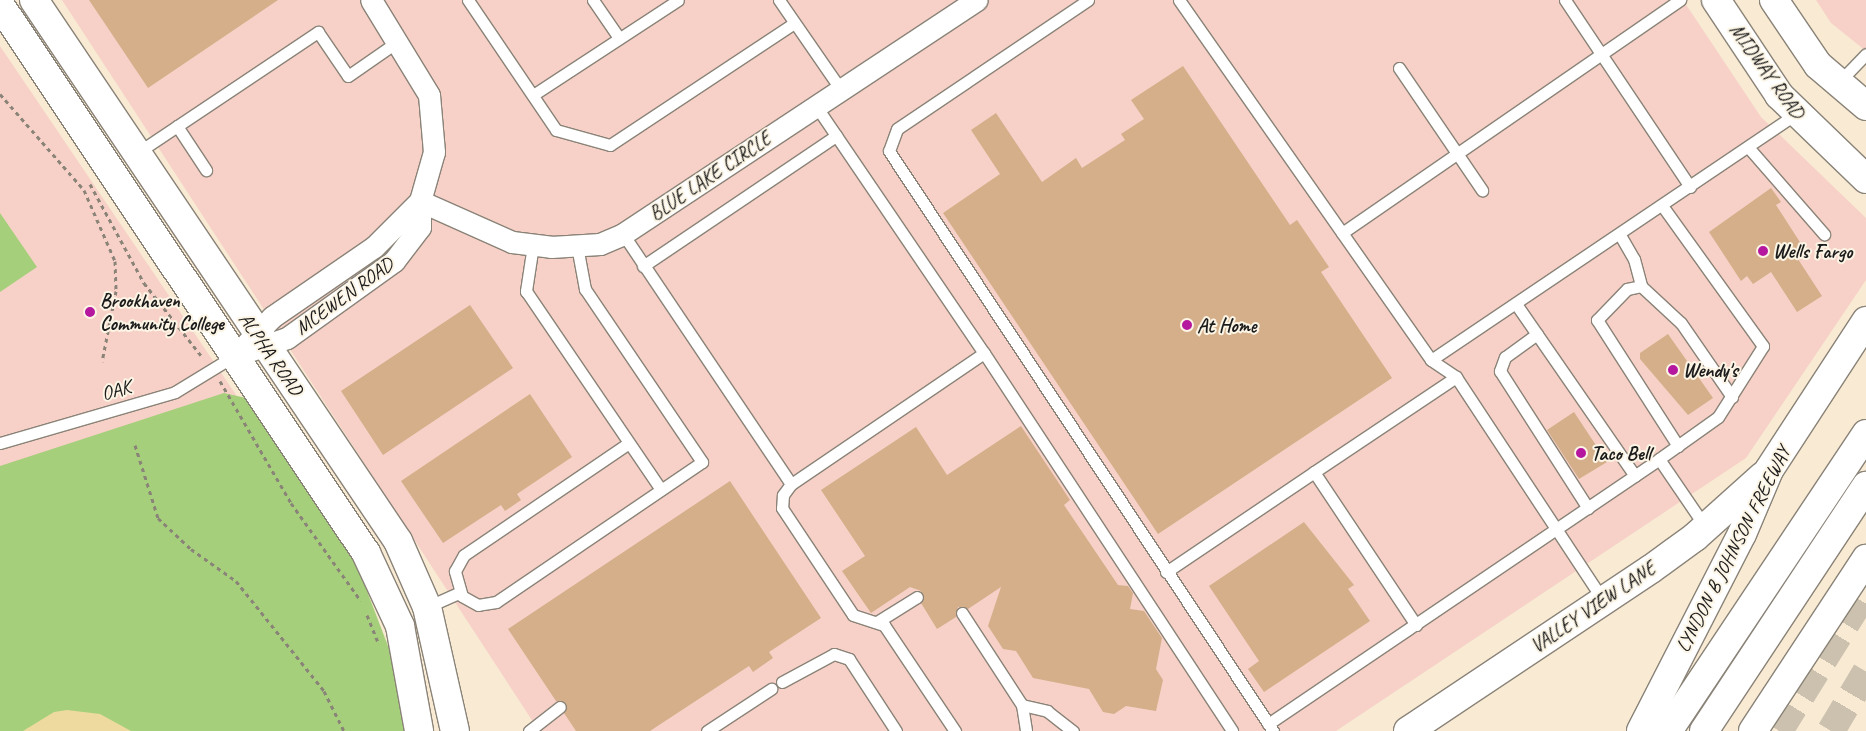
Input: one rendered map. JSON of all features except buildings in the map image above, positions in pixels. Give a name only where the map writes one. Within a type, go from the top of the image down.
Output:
[{"type":"main road","name":"ALPHA ROAD","points":[[34,0],[260,339],[398,541],[427,607],[455,731]]},
{"type":"main road","name":"MIDWAY ROAD","points":[[1716,0],[1796,114],[1866,179]]},
{"type":"main road","points":[[1774,0],[1818,65],[1866,106]]},
{"type":"main road","name":"ALPHA ROAD","points":[[0,5],[234,356],[386,590],[412,674],[419,731]]},
{"type":"main road","name":"LYNDON B JOHNSON FREEWAY","points":[[1641,731],[1742,534],[1769,470],[1866,321]]},
{"type":"main road","points":[[1668,731],[1866,434]]},
{"type":"main road","name":"VALLEY VIEW LANE","points":[[1418,727],[1706,528],[1769,470]]},
{"type":"main road","points":[[1704,731],[1866,486]]},
{"type":"main road","points":[[1752,731],[1866,559]]},
{"type":"street","name":"MCEWEN ROAD","points":[[234,356],[260,339],[272,317],[374,247],[420,201],[434,152],[433,123],[429,95],[371,0]]},
{"type":"street","name":"BLUE LAKE CIRCLE","points":[[420,201],[512,242],[533,245],[578,246],[600,244],[623,234],[976,0]]},
{"type":"lane","points":[[468,0],[556,130],[610,145],[794,23]]},
{"type":"lane","points":[[593,0],[619,38]]},
{"type":"lane","points":[[533,95],[678,0]]},
{"type":"lane","points":[[778,0],[841,90]]},
{"type":"lane","points":[[1088,0],[897,129],[889,150],[1270,728],[1416,624],[1635,476],[1718,417],[1764,346],[1663,207]]},
{"type":"lane","points":[[1179,0],[1431,360],[1456,376],[1603,600]]},
{"type":"lane","points":[[1564,0],[1690,188]]},
{"type":"lane","points":[[1342,233],[1680,0]]},
{"type":"lane","points":[[136,154],[318,32],[348,76],[398,42]]},
{"type":"lane","points":[[1838,84],[1866,54]]},
{"type":"lane","points":[[1399,68],[1482,190]]},
{"type":"lane","points":[[816,106],[984,353],[1232,731]]},
{"type":"lane","points":[[1431,360],[1663,207],[1796,114]]},
{"type":"lane","points":[[177,126],[206,170]]},
{"type":"lane","points":[[643,266],[836,136]]},
{"type":"lane","points":[[1748,147],[1824,234]]},
{"type":"lane","points":[[623,234],[791,484]]},
{"type":"lane","points":[[1620,235],[1634,259],[1641,286],[1681,323],[1732,396]]},
{"type":"lane","points":[[533,245],[526,292],[660,490]]},
{"type":"lane","points":[[578,246],[584,289],[702,462],[496,602],[478,605],[460,592],[455,571],[464,555],[629,443]]},
{"type":"lane","points":[[1641,286],[1627,289],[1597,320],[1678,446]]},
{"type":"lane","points":[[1516,304],[1635,476]]},
{"type":"lane","points":[[1537,334],[1505,357],[1500,371],[1588,508]]},
{"type":"lane","points":[[955,731],[884,625],[853,615],[785,514],[783,495],[791,484],[984,353]]},
{"type":"lane","name":"OAK","points":[[0,443],[175,392],[234,356]]},
{"type":"lane","points":[[1166,572],[1456,376]]},
{"type":"lane","points":[[1659,459],[1706,528]]},
{"type":"lane","points":[[1314,472],[1416,624]]},
{"type":"lane","points":[[427,607],[460,592]]},
{"type":"lane","points":[[877,622],[917,597]]},
{"type":"lane","points":[[964,616],[1022,705],[1026,731]]},
{"type":"lane","points":[[782,682],[834,654],[848,659],[896,731]]},
{"type":"lane","points":[[706,731],[771,689]]},
{"type":"lane","points":[[1022,705],[1047,712],[1073,731]]},
{"type":"lane","points":[[529,731],[560,707]]},
{"type":"path","points":[[0,94],[84,190],[115,261],[116,291],[102,362]]},
{"type":"path","points":[[88,181],[144,283],[191,342]]},
{"type":"path","points":[[230,395],[291,503],[345,574],[380,648]]},
{"type":"path","points":[[135,445],[158,518],[191,549],[236,581],[324,691],[344,731]]},
{"type":"shaded area","points":[[62,0],[1683,0],[1761,117],[1866,218],[1866,280],[1746,458],[1336,731],[539,731]]},
{"type":"shaded area","points":[[1816,0],[1866,0],[1866,51],[1831,23]]},
{"type":"shaded area","name":"Brookhaven Community College","points":[[0,46],[360,578],[0,731]]},
{"type":"green space","points":[[0,213],[37,267],[0,292]]},
{"type":"green space","name":"Brookhaven Community College","points":[[224,393],[246,398],[357,565],[406,693],[407,731],[0,731],[0,466]]},
{"type":"sand","points":[[67,710],[100,714],[131,731],[23,731],[54,712]]},
{"type":"tunnel","points":[[1779,731],[1866,591]]},
{"type":"tunnel","points":[[1831,731],[1866,672]]},
{"type":"place","name":"Wells Fargo","points":[[1763,251]]},
{"type":"place","name":"Brookhaven Community College","points":[[90,312]]},
{"type":"place","name":"At Home","points":[[1187,325]]},
{"type":"place","name":"Wendy's","points":[[1673,370]]},
{"type":"place","name":"Taco Bell","points":[[1581,453]]}]
